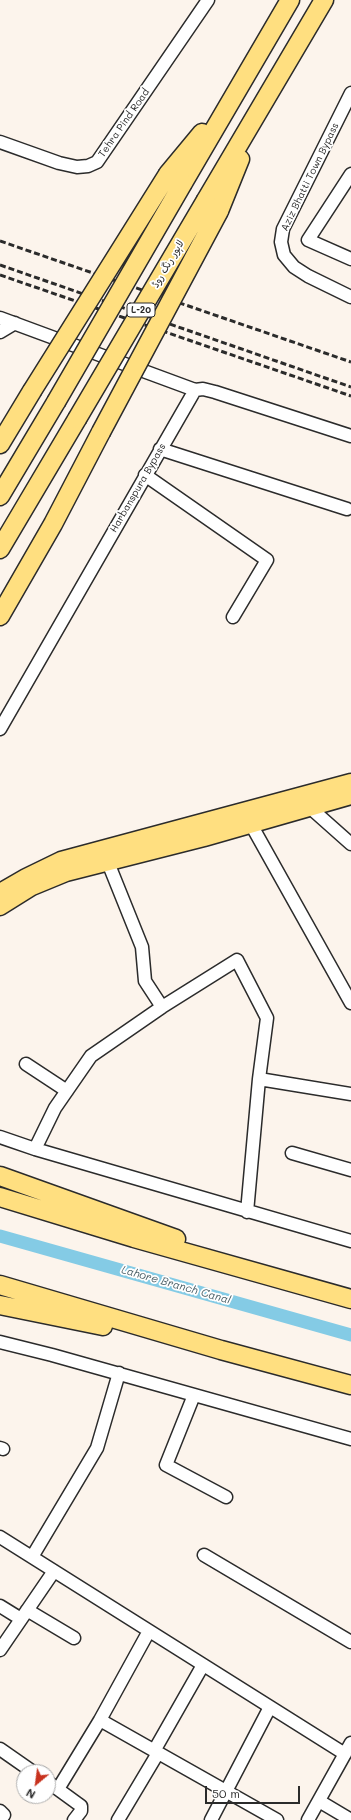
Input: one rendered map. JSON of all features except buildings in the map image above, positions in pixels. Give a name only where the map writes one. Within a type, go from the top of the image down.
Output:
[{"type":"highway","name":"L-20","points":[[0,496],[290,0]]},
{"type":"highway","name":"لاہور رنگ روڈ","points":[[0,549],[77,419],[212,205],[258,114],[324,0]]},
{"type":"highway","points":[[0,444],[168,174],[232,98]]},
{"type":"highway","points":[[0,616],[53,524],[101,432],[212,205]]},
{"type":"highway","points":[[0,1176],[310,1287]]},
{"type":"highway","points":[[0,1197],[134,1238],[351,1299]]},
{"type":"highway","points":[[0,1285],[221,1350],[351,1385]]},
{"type":"highway","points":[[0,1305],[221,1350]]},
{"type":"main road","points":[[0,907],[32,887],[59,876],[108,864],[247,818],[295,798],[351,782]]},
{"type":"main road","points":[[0,892],[26,877],[61,860],[102,848],[247,818],[310,807],[351,796]]},
{"type":"street","name":"Tehra Pind Road","points":[[0,142],[77,167],[88,166],[97,162],[208,0]]},
{"type":"street","name":"Aziz Bhatti Town Bypass","points":[[351,93],[283,229],[281,242],[284,255],[294,267],[308,276],[351,297]]},
{"type":"street","points":[[351,174],[308,240],[351,259]]},
{"type":"street","points":[[0,318],[195,390],[203,389],[215,392],[351,436]]},
{"type":"street","points":[[0,332],[15,323]]},
{"type":"street","name":"Harbanspura Bypass","points":[[0,729],[195,390]]},
{"type":"street","points":[[160,449],[347,508]]},
{"type":"street","points":[[145,475],[267,560],[233,617]]},
{"type":"street","points":[[295,798],[310,807],[351,844]]},
{"type":"street","points":[[247,818],[351,1002]]},
{"type":"street","points":[[102,848],[142,947],[145,980],[162,1008]]},
{"type":"street","points":[[35,1149],[55,1108],[91,1056],[236,960],[267,1018],[259,1079],[247,1212]]},
{"type":"street","points":[[26,1064],[67,1091]]},
{"type":"street","points":[[259,1079],[351,1094]]},
{"type":"street","points":[[0,1137],[35,1149],[247,1212],[351,1241]]},
{"type":"street","points":[[292,1153],[351,1170]]},
{"type":"street","points":[[0,1342],[119,1373],[351,1439]]},
{"type":"street","points":[[32,1557],[97,1448],[119,1373]]},
{"type":"street","points":[[194,1395],[166,1465],[226,1497]]},
{"type":"street","points":[[0,1537],[345,1754]]},
{"type":"street","points":[[204,1555],[351,1642]]},
{"type":"street","points":[[0,1650],[54,1571]]},
{"type":"street","points":[[0,1606],[24,1615],[74,1638]]},
{"type":"street","points":[[56,1782],[100,1720],[149,1631]]},
{"type":"street","points":[[118,1820],[203,1665]]},
{"type":"street","points":[[211,1820],[270,1707]]},
{"type":"street","points":[[100,1720],[277,1820]]},
{"type":"street","points":[[308,1820],[351,1743]]},
{"type":"street","points":[[0,1749],[22,1764]]},
{"type":"street","points":[[56,1788],[81,1806],[81,1811],[74,1820]]},
{"type":"street","points":[[319,1801],[351,1820]]},
{"type":"street","points":[[0,1811],[4,1815],[0,1820]]},
{"type":"waterway","name":"Lahore Branch Canal","points":[[0,1236],[351,1335]]},
{"type":"railway","points":[[0,241],[351,362]]},
{"type":"railway","points":[[0,265],[351,387]]},
{"type":"railway","points":[[0,275],[351,396]]}]
